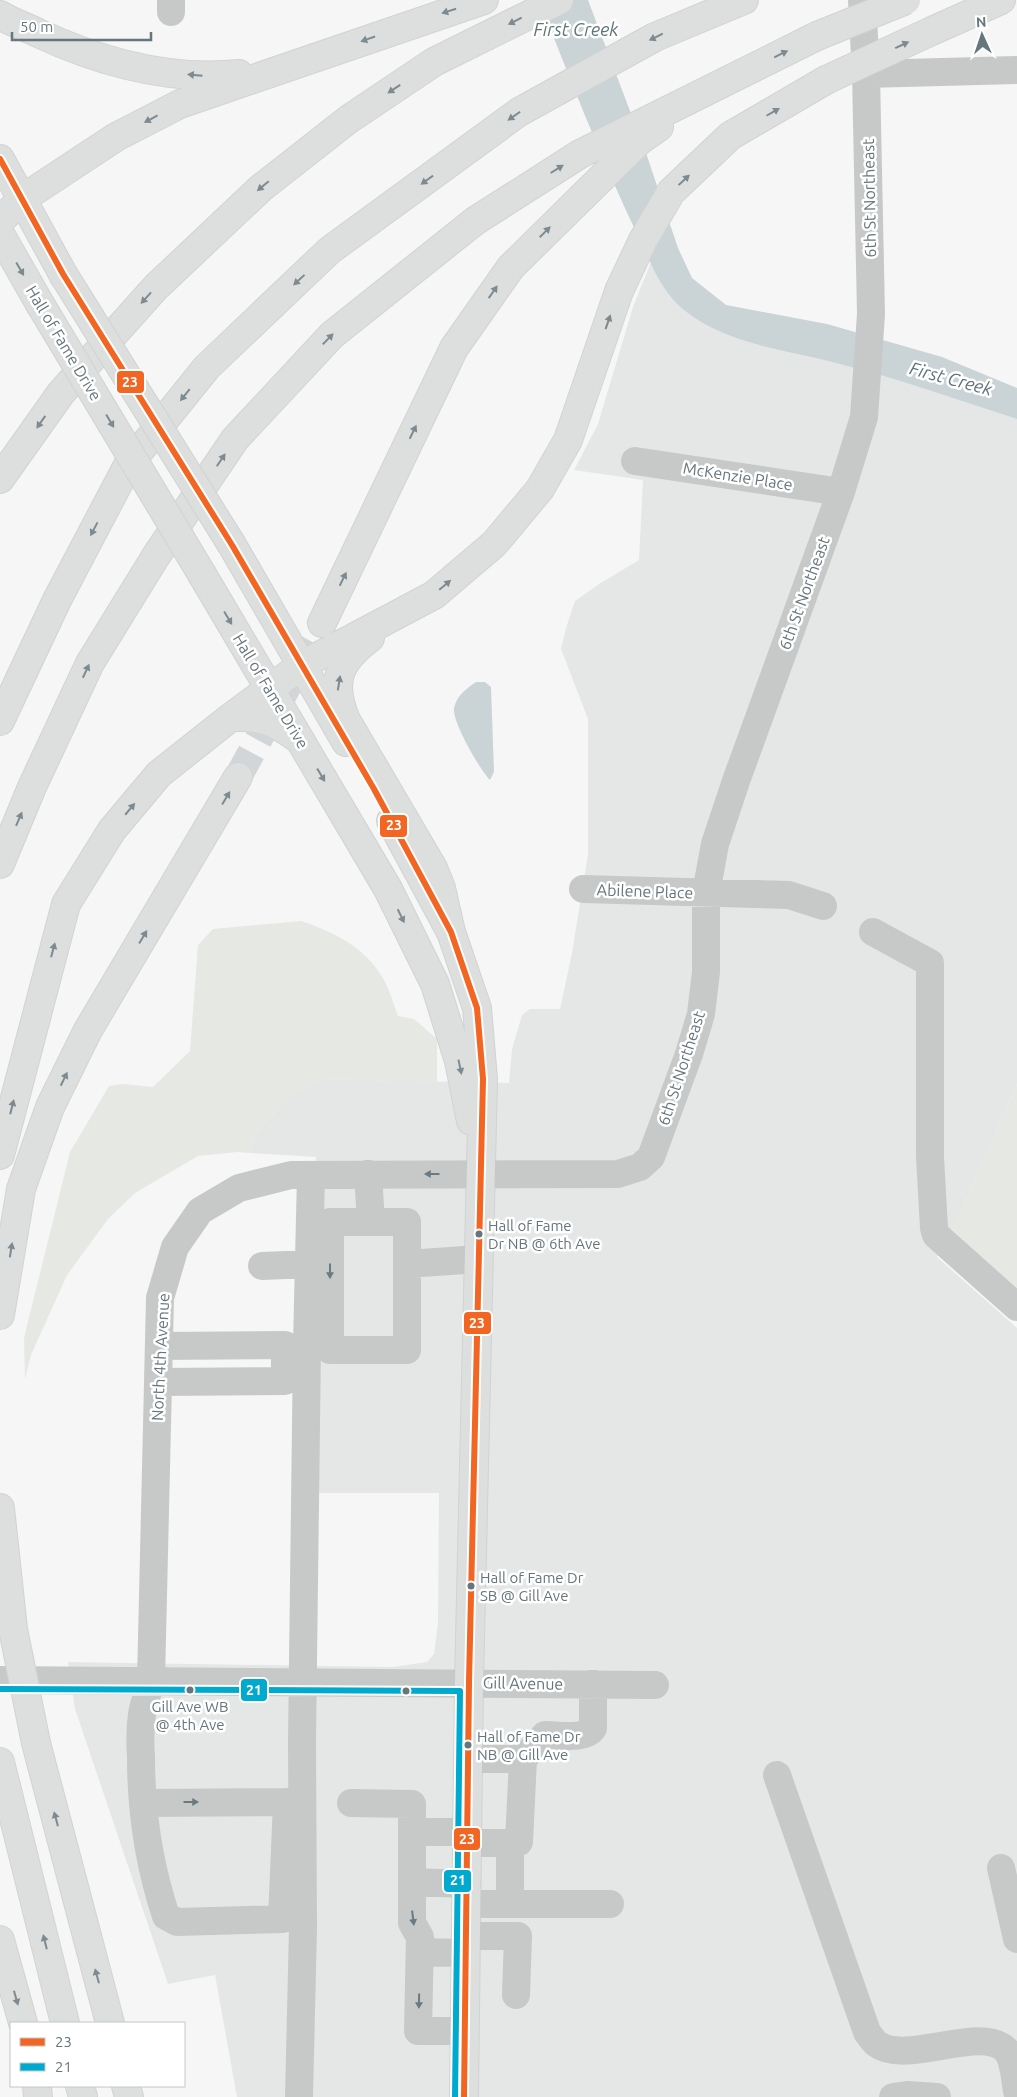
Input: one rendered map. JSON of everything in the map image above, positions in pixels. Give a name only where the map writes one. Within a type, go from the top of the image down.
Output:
[{"type":"main road","points":[[0,221],[22,199],[116,137],[180,104],[484,0]]},
{"type":"main road","points":[[0,479],[61,393],[162,280],[261,188],[349,119],[434,62],[558,0]]},
{"type":"main road","points":[[0,721],[57,600],[128,465],[207,366],[330,250],[519,112],[655,37],[744,0]]},
{"type":"main road","points":[[0,864],[32,787],[90,663],[156,556],[235,439],[332,335],[486,214],[580,154],[817,36],[906,0]]},
{"type":"main road","points":[[0,1155],[66,904],[112,830],[159,774],[269,688],[302,666],[434,595],[494,544],[540,489],[568,440],[619,291],[643,240],[672,192],[730,136],[826,80],[1001,0]]},
{"type":"main road","points":[[0,15],[74,50],[159,72],[214,77],[278,71]]},
{"type":"main road","points":[[322,623],[454,348],[511,267],[639,141],[721,83]]},
{"type":"main road","name":"Hall of Fame Drive","points":[[0,159],[63,274],[232,545],[374,789],[451,932],[476,1008],[483,1079],[469,1682],[464,2097]]},
{"type":"main road","name":"Hall of Fame Drive","points":[[0,234],[388,889],[435,984],[459,1062],[481,1174]]},
{"type":"main road","points":[[414,605],[348,657],[342,668],[337,694],[346,720],[432,868],[441,888],[451,932]]},
{"type":"main road","points":[[231,717],[254,716],[279,725],[300,740]]},
{"type":"main road","points":[[0,1316],[21,1189],[50,1107],[88,1030],[238,778]]},
{"type":"main road","points":[[0,1508],[13,1629],[36,1743],[110,2022]]},
{"type":"main road","points":[[0,1762],[65,2022]]},
{"type":"main road","points":[[0,1940],[23,2022]]},
{"type":"street","name":"6th St Northeast","points":[[640,1167],[651,1157],[689,1054],[701,1014],[706,972],[706,892],[716,844],[736,781],[841,492],[864,417],[871,314],[866,74],[862,0]]},
{"type":"street","points":[[866,74],[1017,70]]},
{"type":"street","name":"McKenzie Place","points":[[634,461],[841,492]]},
{"type":"street","name":"Abilene Place","points":[[583,889],[789,895],[823,906]]},
{"type":"street","points":[[873,932],[930,963],[930,1157],[936,1235],[1017,1307]]},
{"type":"street","name":"North 4th Avenue","points":[[294,1802],[282,1918],[177,1922],[166,1916],[146,1832],[141,1777],[142,1715],[151,1681],[160,1298],[175,1247],[200,1211],[239,1188],[291,1175],[618,1174],[640,1167]]},
{"type":"street","points":[[368,1174],[371,1222]]},
{"type":"street","points":[[158,1382],[285,1381],[296,1345],[309,1264],[311,1175]]},
{"type":"street","points":[[330,1222],[371,1222],[407,1222],[407,1350],[330,1350],[330,1222]]},
{"type":"street","points":[[407,1264],[479,1259]]},
{"type":"street","points":[[262,1266],[309,1264]]},
{"type":"street","points":[[159,1346],[296,1345]]},
{"type":"street","points":[[296,1345],[303,1682],[294,1802],[303,1928],[299,2097]]},
{"type":"street","name":"Gill Avenue","points":[[0,1680],[469,1682],[655,1685]]},
{"type":"street","points":[[412,1832],[510,1843],[520,1842],[523,1760],[545,1735],[584,1735],[590,1732],[593,1728],[593,1684]]},
{"type":"street","points":[[468,1759],[523,1760]]},
{"type":"street","points":[[777,1775],[867,2032],[878,2044],[896,2051],[975,2041],[1012,2046],[1011,2061],[1017,2092]]},
{"type":"street","points":[[143,1803],[294,1802]]},
{"type":"street","points":[[351,1804],[412,1804],[412,1924],[420,1937],[418,2030],[464,2031]]},
{"type":"street","points":[[420,1952],[518,1936],[527,1927],[519,1904],[510,1843]]},
{"type":"street","points":[[1001,1868],[1017,1940]]},
{"type":"street","points":[[412,1882],[519,1904],[610,1904]]},
{"type":"street","points":[[516,1995],[518,1936]]},
{"type":"street","points":[[893,2097],[907,2095],[937,2097]]},
{"type":"street","points":[[1012,2097],[1017,2096]]},
{"type":"shaded area","points":[[651,262],[664,287],[839,363],[919,386],[1017,419],[1017,1084],[952,1232],[937,1257],[1017,1328],[1017,2097],[237,2097],[215,1975],[168,1984],[75,1709],[68,1662],[393,1667],[427,1662],[434,1654],[438,1623],[439,1493],[309,1493],[316,1157],[251,1153],[254,1134],[293,1093],[321,1079],[509,1083],[512,1049],[522,1015],[530,1009],[560,1009],[572,953],[588,854],[588,719],[561,649],[575,601],[639,560],[643,480],[574,470],[598,424],[633,307]]},
{"type":"shaded area","points":[[301,921],[336,935],[356,948],[374,965],[384,980],[398,1016],[414,1019],[437,1039],[437,1082],[321,1079],[293,1093],[254,1134],[251,1153],[237,1152],[198,1156],[135,1193],[108,1219],[67,1275],[31,1355],[25,1379],[24,1338],[70,1152],[109,1086],[123,1084],[153,1087],[190,1051],[198,945],[213,929]]},
{"type":"shaded area","points":[[1017,1084],[1017,1288],[952,1232]]},
{"type":"water","name":"First Creek","points":[[539,0],[588,0],[647,156],[678,248],[692,278],[726,305],[827,324],[942,357],[1017,388],[1017,419],[885,376],[739,339],[701,322],[676,303],[662,285],[646,254],[598,147]]},
{"type":"water","points":[[476,682],[485,682],[491,687],[494,772],[490,780],[468,746],[457,724],[454,708],[457,699]]},
{"type":"tunnel","points":[[238,777],[322,623]]},
{"type":"transit line","name":"23","points":[[0,159],[63,274],[232,545],[374,789],[451,932],[477,1008],[483,1079],[469,1682],[464,2097]]},
{"type":"transit line","name":"21","points":[[0,1689],[460,1691],[455,2097]]},
{"type":"place","name":"Hall of Fame Dr NB @ 6th Ave","points":[[479,1234]]},
{"type":"place","name":"Hall of Fame Dr SB @ Gill Ave","points":[[471,1586]]},
{"type":"place","name":"Gill Ave WB @ 4th Ave","points":[[190,1690]]},
{"type":"place","name":"Hall of Fame Dr NB @ Gill Ave","points":[[468,1745]]}]
